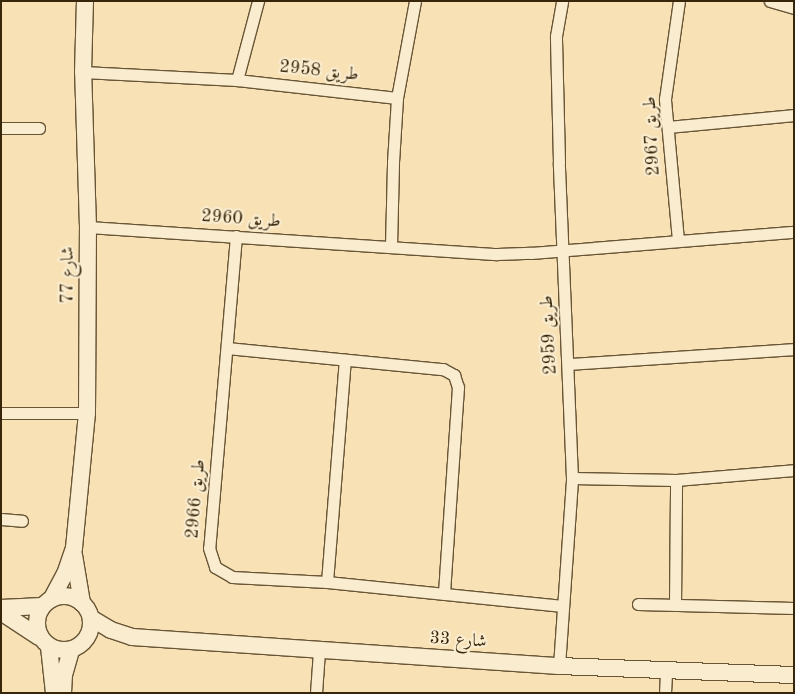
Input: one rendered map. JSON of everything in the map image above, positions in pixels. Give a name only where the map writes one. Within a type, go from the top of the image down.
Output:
[{"type":"street","name":"شارع 77","points":[[82,603],[76,576],[74,548],[87,413],[88,227],[83,72],[85,1]]},
{"type":"street","points":[[238,80],[258,1]]},
{"type":"street","points":[[391,246],[393,162],[398,98],[415,1]]},
{"type":"street","name":"طريق 2959","points":[[559,666],[572,478],[569,364],[561,251],[556,36],[562,1]]},
{"type":"street","name":"طريق 2967","points":[[678,240],[665,98],[679,1]]},
{"type":"street","points":[[770,1],[794,8]]},
{"type":"street","name":"طريق 2958","points":[[83,72],[238,80],[398,98]]},
{"type":"street","points":[[668,127],[794,115]]},
{"type":"street","points":[[1,128],[39,128]]},
{"type":"street","name":"طريق 2960","points":[[88,227],[391,246],[463,253],[561,251]]},
{"type":"street","points":[[561,251],[794,232]]},
{"type":"street","name":"طريق 2966","points":[[236,236],[228,348],[209,548],[212,561],[220,572],[232,577],[327,582],[563,606]]},
{"type":"street","points":[[228,348],[443,369],[454,375],[458,381],[444,594]]},
{"type":"street","points":[[569,364],[794,349]]},
{"type":"street","points":[[327,582],[346,360]]},
{"type":"street","points":[[1,413],[87,413]]},
{"type":"street","points":[[572,478],[676,480],[794,470]]},
{"type":"street","points":[[675,605],[676,480]]},
{"type":"street","points":[[1,519],[22,521]]},
{"type":"street","name":"شارع 77","points":[[47,602],[65,574],[74,548]]},
{"type":"street","points":[[1,608],[71,597],[82,603],[90,618],[91,626],[86,640],[71,650],[56,650],[1,612]]},
{"type":"street","points":[[47,602],[37,618],[44,642],[54,693]]},
{"type":"street","points":[[638,604],[794,608]]},
{"type":"street","name":"شارع 33","points":[[90,618],[121,634],[319,651],[666,672],[794,675]]},
{"type":"street","name":"شارع 33","points":[[86,640],[104,640],[121,634]]},
{"type":"street","points":[[63,693],[64,674],[71,650]]},
{"type":"street","points":[[316,693],[319,651]]},
{"type":"street","points":[[664,693],[666,672]]}]
